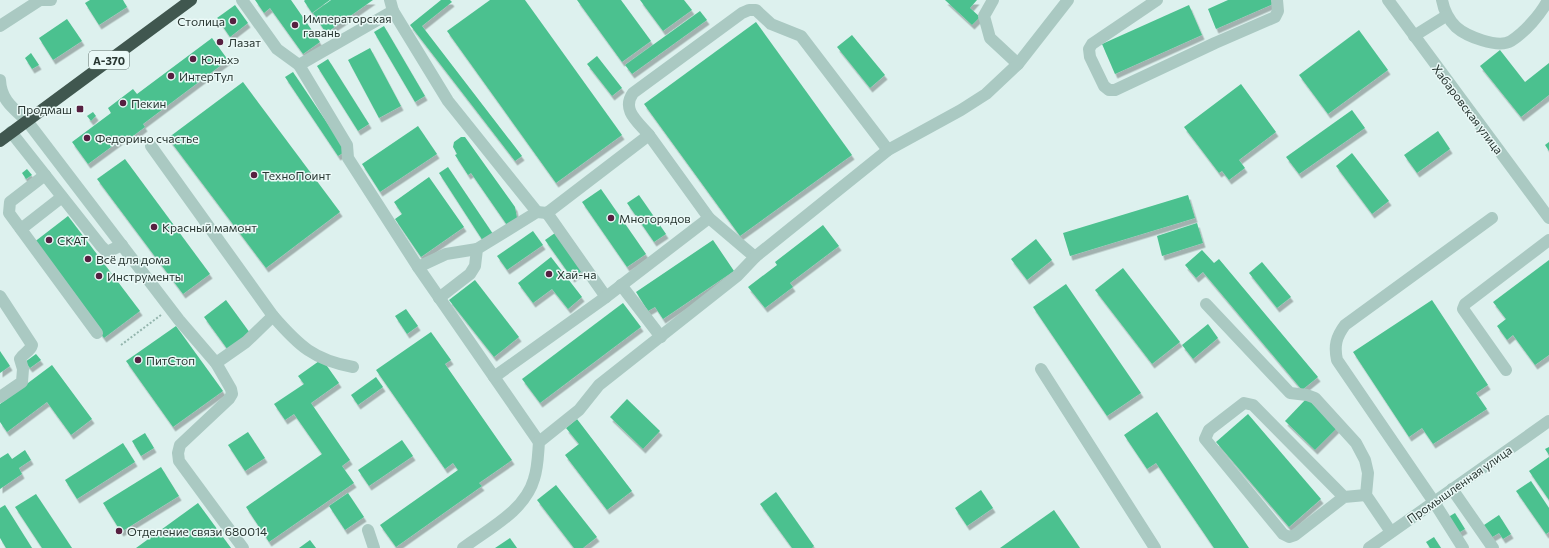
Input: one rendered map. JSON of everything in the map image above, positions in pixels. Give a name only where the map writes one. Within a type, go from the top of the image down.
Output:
[{"type":"highway","name":"А-370","points":[[0,141],[191,0]]},
{"type":"street","points":[[0,26],[40,0],[51,0]]},
{"type":"street","points":[[242,0],[277,49],[299,65],[347,145],[348,158],[418,268],[539,442],[537,467],[529,491],[517,508],[462,548]]},
{"type":"street","points":[[993,0],[984,16],[990,38],[1018,64]]},
{"type":"street","points":[[539,442],[579,410],[599,385],[738,276],[755,257],[888,150],[961,110],[986,94],[1018,64],[1068,0]]},
{"type":"street","points":[[1157,0],[1092,44],[1089,50],[1090,57],[1104,86],[1109,90],[1115,90],[1215,43],[1276,17],[1278,10],[1277,0]]},
{"type":"street","name":"Хабаровская улица","points":[[1388,0],[1549,218]]},
{"type":"street","points":[[1442,0],[1446,16],[1457,28],[1484,41],[1498,45],[1510,42],[1541,13],[1548,0]]},
{"type":"street","points":[[299,65],[392,5],[448,101],[542,212],[606,297]]},
{"type":"street","points":[[755,257],[708,218],[649,135],[628,109],[628,100],[633,93],[742,14],[749,10],[756,10],[771,24],[801,36],[888,150]]},
{"type":"street","points":[[1414,36],[1446,16]]},
{"type":"street","points":[[0,80],[1,91],[8,104],[28,121],[170,309],[216,363],[231,389],[232,394],[180,445],[178,453],[180,461],[243,548]]},
{"type":"street","points":[[11,132],[107,252],[122,245]]},
{"type":"street","points":[[418,268],[446,254],[477,249],[542,212],[649,135]]},
{"type":"street","points":[[151,146],[273,316],[300,345],[330,363],[353,367]]},
{"type":"street","points":[[45,175],[10,202],[9,213],[97,333]]},
{"type":"street","points":[[21,229],[62,197]]},
{"type":"street","points":[[494,377],[606,297],[708,218]]},
{"type":"street","points":[[1463,548],[1434,502],[1337,360],[1336,341],[1345,325],[1492,218]]},
{"type":"street","points":[[1506,370],[1464,314],[1463,309],[1465,304],[1549,240]]},
{"type":"street","points":[[439,298],[470,274],[475,266],[477,249]]},
{"type":"street","points":[[621,285],[661,337]]},
{"type":"street","points":[[0,296],[32,344],[30,350],[22,355],[20,359],[23,369],[22,382],[0,397]]},
{"type":"street","points":[[1206,304],[1290,393],[1307,395],[1314,398],[1356,443],[1365,460],[1368,472],[1366,495],[1391,532]]},
{"type":"street","points":[[216,363],[246,342],[273,316]]},
{"type":"street","points":[[1041,369],[1155,548]]},
{"type":"street","points":[[1344,497],[1253,405],[1244,403],[1209,430],[1207,434],[1205,439],[1283,534],[1289,537],[1295,535],[1344,497],[1366,495]]},
{"type":"street","name":"Промышленная улица","points":[[1369,548],[1549,421]]},
{"type":"street","points":[[1452,489],[1493,548]]},
{"type":"street","points":[[368,530],[374,548]]},
{"type":"path","points":[[121,345],[170,309]]},
{"type":"building","points":[[90,0],[123,0],[127,7],[99,25],[85,3]]},
{"type":"building","name":"Императорская гавань","points":[[255,0],[291,0],[320,42],[303,54],[270,8],[264,13]]},
{"type":"building","points":[[330,0],[312,13],[304,1]]},
{"type":"building","points":[[331,0],[373,0],[326,33],[313,13]]},
{"type":"building","points":[[441,0],[450,0],[452,2],[422,26],[522,156],[515,161],[410,25]]},
{"type":"building","points":[[490,0],[525,0],[622,135],[556,183],[447,31]]},
{"type":"building","points":[[577,0],[621,0],[651,41],[622,62]]},
{"type":"building","points":[[640,0],[684,0],[692,10],[663,31]]},
{"type":"building","points":[[945,0],[977,0],[970,8],[980,17],[972,25]]},
{"type":"building","points":[[1228,0],[1271,0],[1273,4],[1216,29],[1208,9]]},
{"type":"building","name":"Столица","points":[[235,5],[248,23],[230,37],[217,18]]},
{"type":"building","points":[[1189,5],[1202,35],[1115,74],[1102,44]]},
{"type":"building","points":[[700,11],[707,20],[632,74],[625,65]]},
{"type":"building","points":[[67,19],[82,41],[53,60],[39,38]]},
{"type":"building","points":[[756,22],[852,155],[740,236],[644,104]]},
{"type":"building","points":[[384,26],[425,96],[415,102],[374,32]]},
{"type":"building","points":[[1359,30],[1388,70],[1328,114],[1299,75]]},
{"type":"building","points":[[852,35],[885,75],[870,88],[837,47]]},
{"type":"building","points":[[212,38],[228,60],[143,124],[145,127],[129,139],[126,136],[88,164],[72,142],[111,113],[108,108],[133,89],[137,94]]},
{"type":"building","points":[[370,48],[401,106],[379,118],[348,60]]},
{"type":"building","points":[[1500,50],[1525,82],[1549,63],[1549,95],[1521,117],[1480,66]]},
{"type":"building","points":[[31,53],[39,65],[32,69],[25,58]]},
{"type":"building","points":[[597,56],[622,88],[612,96],[587,64]]},
{"type":"building","points":[[328,59],[369,124],[358,131],[317,66]]},
{"type":"building","points":[[293,72],[346,151],[338,156],[285,77]]},
{"type":"building","name":"ТехноПоинт","points":[[243,82],[340,212],[266,268],[168,138]]},
{"type":"building","points":[[1241,84],[1276,132],[1239,160],[1245,168],[1229,180],[1222,171],[1219,173],[1184,127]]},
{"type":"building","points":[[1352,110],[1365,128],[1299,174],[1286,157]]},
{"type":"building","points":[[93,112],[96,116],[91,121],[87,116]]},
{"type":"building","points":[[418,126],[437,154],[380,192],[362,164]]},
{"type":"building","points":[[1438,131],[1450,149],[1417,173],[1404,155]]},
{"type":"building","points":[[461,137],[465,137],[515,207],[517,218],[507,225],[471,173],[468,175],[455,155],[457,154],[453,147],[454,142]]},
{"type":"building","points":[[1549,142],[1549,151],[1545,145]]},
{"type":"building","points":[[1352,153],[1389,201],[1372,214],[1336,166]]},
{"type":"building","name":"Красный мамонт","points":[[125,159],[210,274],[183,294],[97,179]]},
{"type":"building","points":[[448,167],[493,234],[483,241],[439,173]]},
{"type":"building","points":[[27,169],[32,175],[26,179],[22,173]]},
{"type":"building","points":[[429,177],[464,227],[421,257],[395,219],[402,214],[394,202]]},
{"type":"building","points":[[601,189],[646,254],[627,267],[582,202]]},
{"type":"building","points":[[639,195],[666,234],[654,242],[627,203]]},
{"type":"building","points":[[1188,195],[1195,218],[1070,256],[1063,233]]},
{"type":"building","points":[[68,216],[140,311],[104,338],[33,243]]},
{"type":"building","points":[[1197,223],[1203,243],[1162,256],[1157,236]]},
{"type":"building","points":[[823,225],[839,246],[790,283],[793,287],[765,308],[748,287],[777,265],[775,262]]},
{"type":"building","points":[[533,231],[543,245],[507,270],[497,256]]},
{"type":"building","points":[[555,233],[582,271],[572,278],[545,240]]},
{"type":"building","points":[[1036,239],[1052,260],[1027,280],[1011,259]]},
{"type":"building","points":[[713,240],[734,271],[663,319],[655,307],[648,311],[636,292]]},
{"type":"building","points":[[1202,250],[1214,263],[1219,259],[1318,377],[1302,390],[1203,272],[1196,278],[1185,265]]},
{"type":"building","points":[[551,257],[582,297],[568,309],[552,289],[533,303],[518,283]]},
{"type":"building","points":[[1549,260],[1549,355],[1535,365],[1513,335],[1507,340],[1497,326],[1506,319],[1493,302]]},
{"type":"building","points":[[1262,262],[1291,297],[1277,308],[1249,273]]},
{"type":"building","points":[[1123,268],[1180,342],[1152,364],[1095,290]]},
{"type":"building","points":[[475,280],[519,337],[494,357],[449,300]]},
{"type":"building","points":[[1066,284],[1141,393],[1107,416],[1033,307]]},
{"type":"building","points":[[226,300],[250,333],[228,350],[204,317]]},
{"type":"building","points":[[1432,300],[1488,385],[1476,393],[1487,409],[1433,444],[1422,428],[1409,437],[1353,352]]},
{"type":"building","points":[[623,303],[641,327],[540,403],[522,379]]},
{"type":"building","points":[[406,309],[418,326],[407,334],[395,316]]},
{"type":"building","points":[[1208,324],[1218,338],[1193,359],[1182,345]]},
{"type":"building","points":[[176,326],[223,391],[173,427],[126,361]]},
{"type":"building","points":[[431,332],[451,360],[445,364],[512,460],[479,483],[482,486],[396,547],[380,525],[458,470],[453,463],[445,469],[376,370]]},
{"type":"building","points":[[0,351],[10,366],[0,373]]},
{"type":"building","points":[[36,354],[41,360],[30,368],[25,362]]},
{"type":"building","points":[[322,359],[339,383],[311,403],[350,460],[342,466],[354,483],[269,542],[246,507],[322,454],[294,414],[285,420],[274,404],[304,384],[298,376]]},
{"type":"building","points":[[52,365],[92,419],[71,435],[47,402],[7,432],[0,422],[0,404]]},
{"type":"building","points":[[376,377],[383,387],[358,405],[351,395]]},
{"type":"building","points":[[1307,398],[1337,428],[1315,450],[1285,421]]},
{"type":"building","points":[[627,399],[660,431],[643,449],[610,417]]},
{"type":"building","points":[[1157,412],[1249,548],[1214,548],[1156,463],[1147,469],[1124,435]]},
{"type":"building","points":[[1248,414],[1321,499],[1289,527],[1216,442]]},
{"type":"building","points":[[577,419],[632,491],[607,510],[565,455],[579,444],[566,428]]},
{"type":"building","points":[[248,432],[265,458],[245,471],[228,445]]},
{"type":"building","points":[[145,433],[154,448],[141,456],[132,441]]},
{"type":"building","points":[[402,440],[413,456],[369,486],[358,470]]},
{"type":"building","points":[[123,443],[135,462],[77,499],[65,480]]},
{"type":"building","points":[[1549,447],[1549,455],[1545,449]]},
{"type":"building","points":[[25,450],[31,460],[19,468],[22,474],[0,489],[0,458],[8,453],[12,459]]},
{"type":"building","points":[[1549,457],[1549,500],[1529,471]]},
{"type":"building","points":[[161,467],[179,496],[121,532],[103,503]]},
{"type":"building","points":[[1531,481],[1549,508],[1549,532],[1546,534],[1516,491]]},
{"type":"building","points":[[556,485],[597,537],[583,548],[574,548],[537,500]]},
{"type":"building","points":[[981,490],[993,508],[967,526],[955,508]]},
{"type":"building","points":[[776,492],[814,546],[812,548],[792,548],[760,504]]},
{"type":"building","points":[[348,493],[364,517],[345,530],[329,506]]},
{"type":"building","points":[[36,494],[72,548],[42,548],[15,507]]},
{"type":"building","points":[[198,503],[231,548],[136,548]]},
{"type":"building","points":[[5,505],[32,548],[6,548],[0,538],[0,508]]},
{"type":"building","points":[[1054,510],[1080,548],[1000,548]]},
{"type":"building","points":[[1455,513],[1465,529],[1455,535],[1445,519]]},
{"type":"building","points":[[1499,515],[1511,534],[1503,539],[1499,533],[1489,539],[1481,527]]},
{"type":"building","points":[[1434,537],[1441,548],[1430,548],[1426,542]]},
{"type":"building","points":[[510,538],[517,548],[495,548]]},
{"type":"building","points":[[310,540],[316,548],[299,548]]},
{"type":"place","name":"Столица","points":[[233,21]]},
{"type":"place","name":"Императорская гавань","points":[[295,25]]},
{"type":"place","name":"Лазат","points":[[220,42]]},
{"type":"place","name":"Юньхэ","points":[[193,59]]},
{"type":"place","name":"ИнтерТул","points":[[171,76]]},
{"type":"place","name":"Пекин","points":[[123,103]]},
{"type":"place","name":"Продмаш","points":[[80,109]]},
{"type":"place","name":"Федорино счастье","points":[[87,138]]},
{"type":"place","name":"ТехноПоинт","points":[[254,175]]},
{"type":"place","name":"Многорядов","points":[[611,218]]},
{"type":"place","name":"Красный мамонт","points":[[154,227]]},
{"type":"place","name":"СКАТ","points":[[49,240]]},
{"type":"place","name":"Всё для дома","points":[[88,259]]},
{"type":"place","name":"Хай-на","points":[[549,274]]},
{"type":"place","name":"Инструменты","points":[[99,276]]},
{"type":"place","name":"ПитСтоп","points":[[138,360]]},
{"type":"place","name":"Отделение связи 680014","points":[[119,531]]}]
